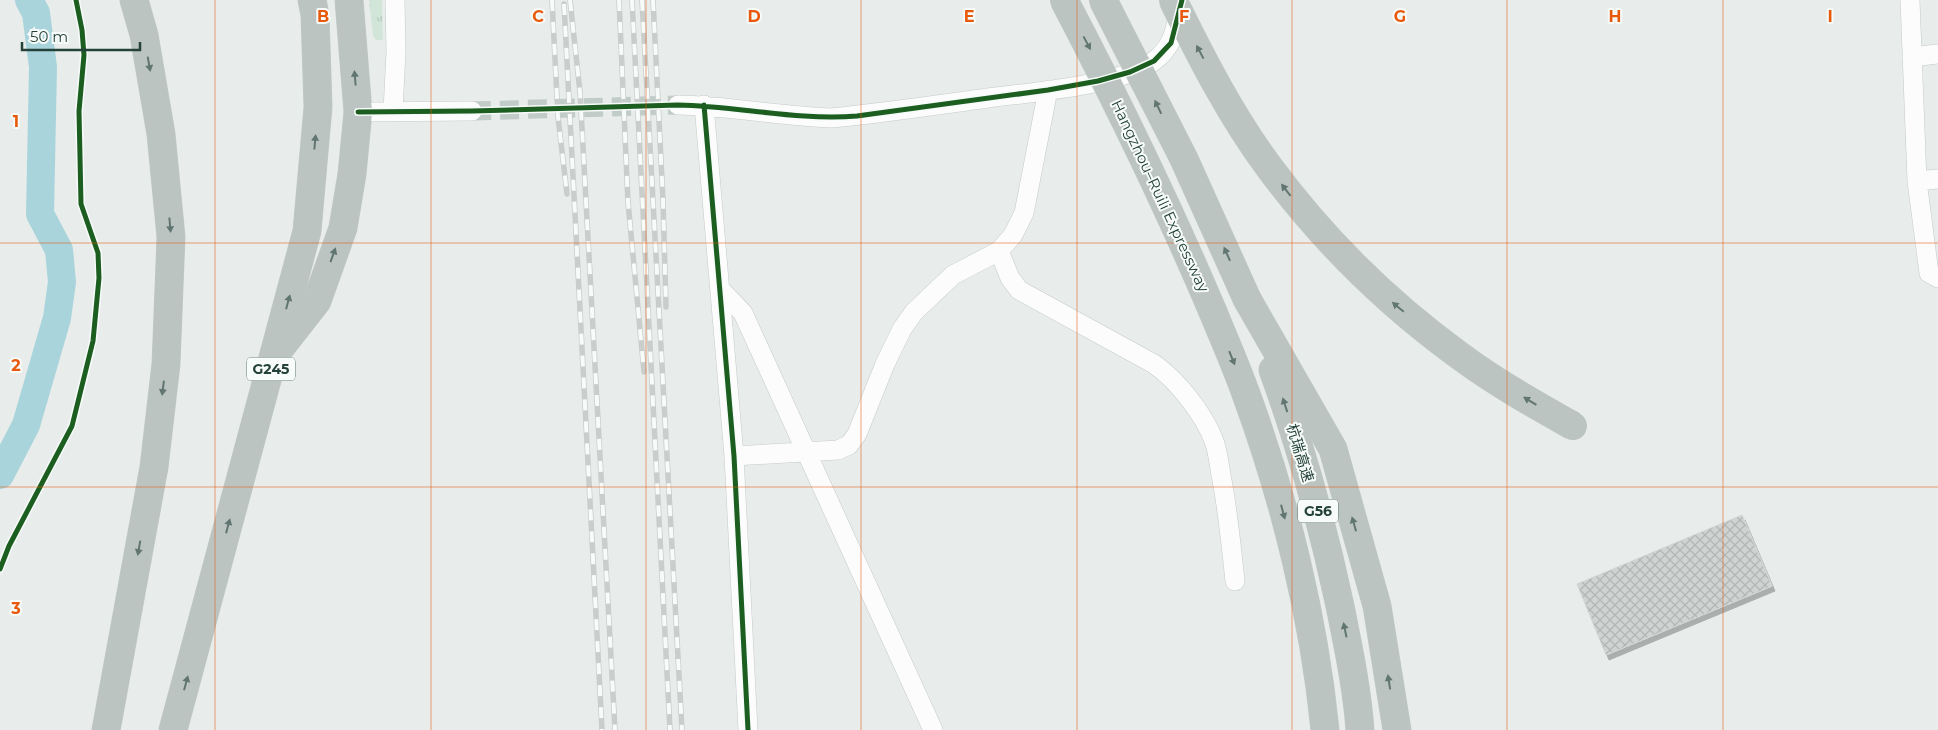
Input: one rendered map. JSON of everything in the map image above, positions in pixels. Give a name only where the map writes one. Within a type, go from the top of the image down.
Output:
[{"type":"highway","points":[[106,730],[154,466],[166,364],[170,228],[161,134],[144,35],[134,0]]},
{"type":"highway","name":"G245","points":[[173,730],[307,231],[318,107],[315,15],[312,0]]},
{"type":"highway","points":[[274,356],[317,301],[343,228],[352,174],[358,112],[349,0]]},
{"type":"highway","name":"Hangzhou–Ruili Expressway","points":[[1064,0],[1151,170],[1214,312],[1246,394],[1274,478],[1296,560]]},
{"type":"highway","name":"G56","points":[[1103,0],[1184,159],[1247,299]]},
{"type":"highway","points":[[1172,0],[1237,118],[1268,166],[1302,210],[1331,242],[1394,303],[1461,356],[1534,404],[1573,426]]},
{"type":"highway","points":[[1247,299],[1333,449],[1377,606],[1397,730]]},
{"type":"highway","name":"杭瑞高速","points":[[1247,299],[1279,385],[1316,507],[1348,642],[1360,730]]},
{"type":"highway","points":[[1296,560],[1308,730]]},
{"type":"highway","name":"G56","points":[[1296,560],[1312,638],[1325,730]]},
{"type":"street","points":[[393,111],[396,52],[395,0]]},
{"type":"street","points":[[678,105],[704,105],[803,117],[831,118],[1048,90],[1098,81],[1130,72],[1154,61],[1172,44],[1182,0]]},
{"type":"street","points":[[1910,0],[1917,181],[1929,273],[1938,278]]},
{"type":"street","points":[[1912,57],[1938,54]]},
{"type":"street","points":[[734,456],[838,450],[848,445],[858,434],[885,364],[902,329],[914,312],[953,275],[999,251],[1013,235],[1024,213],[1048,90]]},
{"type":"street","points":[[704,105],[734,456],[748,730]]},
{"type":"street","points":[[358,112],[472,111]]},
{"type":"street","points":[[1917,181],[1938,179]]},
{"type":"street","points":[[999,251],[1010,278],[1019,290],[1154,364],[1181,387],[1215,443],[1226,503],[1235,581]]},
{"type":"street","points":[[720,289],[743,313],[933,730]]},
{"type":"green space","points":[[369,0],[382,0],[383,40],[376,40],[373,36]]},
{"type":"building","points":[[1742,515],[1772,586],[1606,655],[1577,584]]},
{"type":"waterway","points":[[0,475],[26,425],[57,318],[62,282],[59,250],[40,214],[43,67],[36,13],[29,0]]},
{"type":"tunnel","points":[[472,111],[678,105]]},
{"type":"railway","points":[[552,0],[558,117],[567,194]]},
{"type":"railway","points":[[570,0],[580,92],[615,730]]},
{"type":"railway","points":[[619,0],[628,202],[644,372]]},
{"type":"railway","points":[[632,0],[670,730]]},
{"type":"railway","points":[[642,0],[682,730]]},
{"type":"railway","points":[[653,0],[663,200],[666,307]]},
{"type":"railway","points":[[564,4],[602,730]]},
{"type":"cycle path","points":[[0,569],[9,546],[72,426],[93,341],[99,278],[98,253],[81,204],[79,111],[84,55],[82,30],[76,0]]},
{"type":"cycle path","points":[[358,112],[678,105],[812,117],[857,116],[1048,90],[1098,81],[1130,72],[1154,61],[1171,43],[1182,0]]},
{"type":"cycle path","points":[[704,105],[734,456],[748,730]]}]
